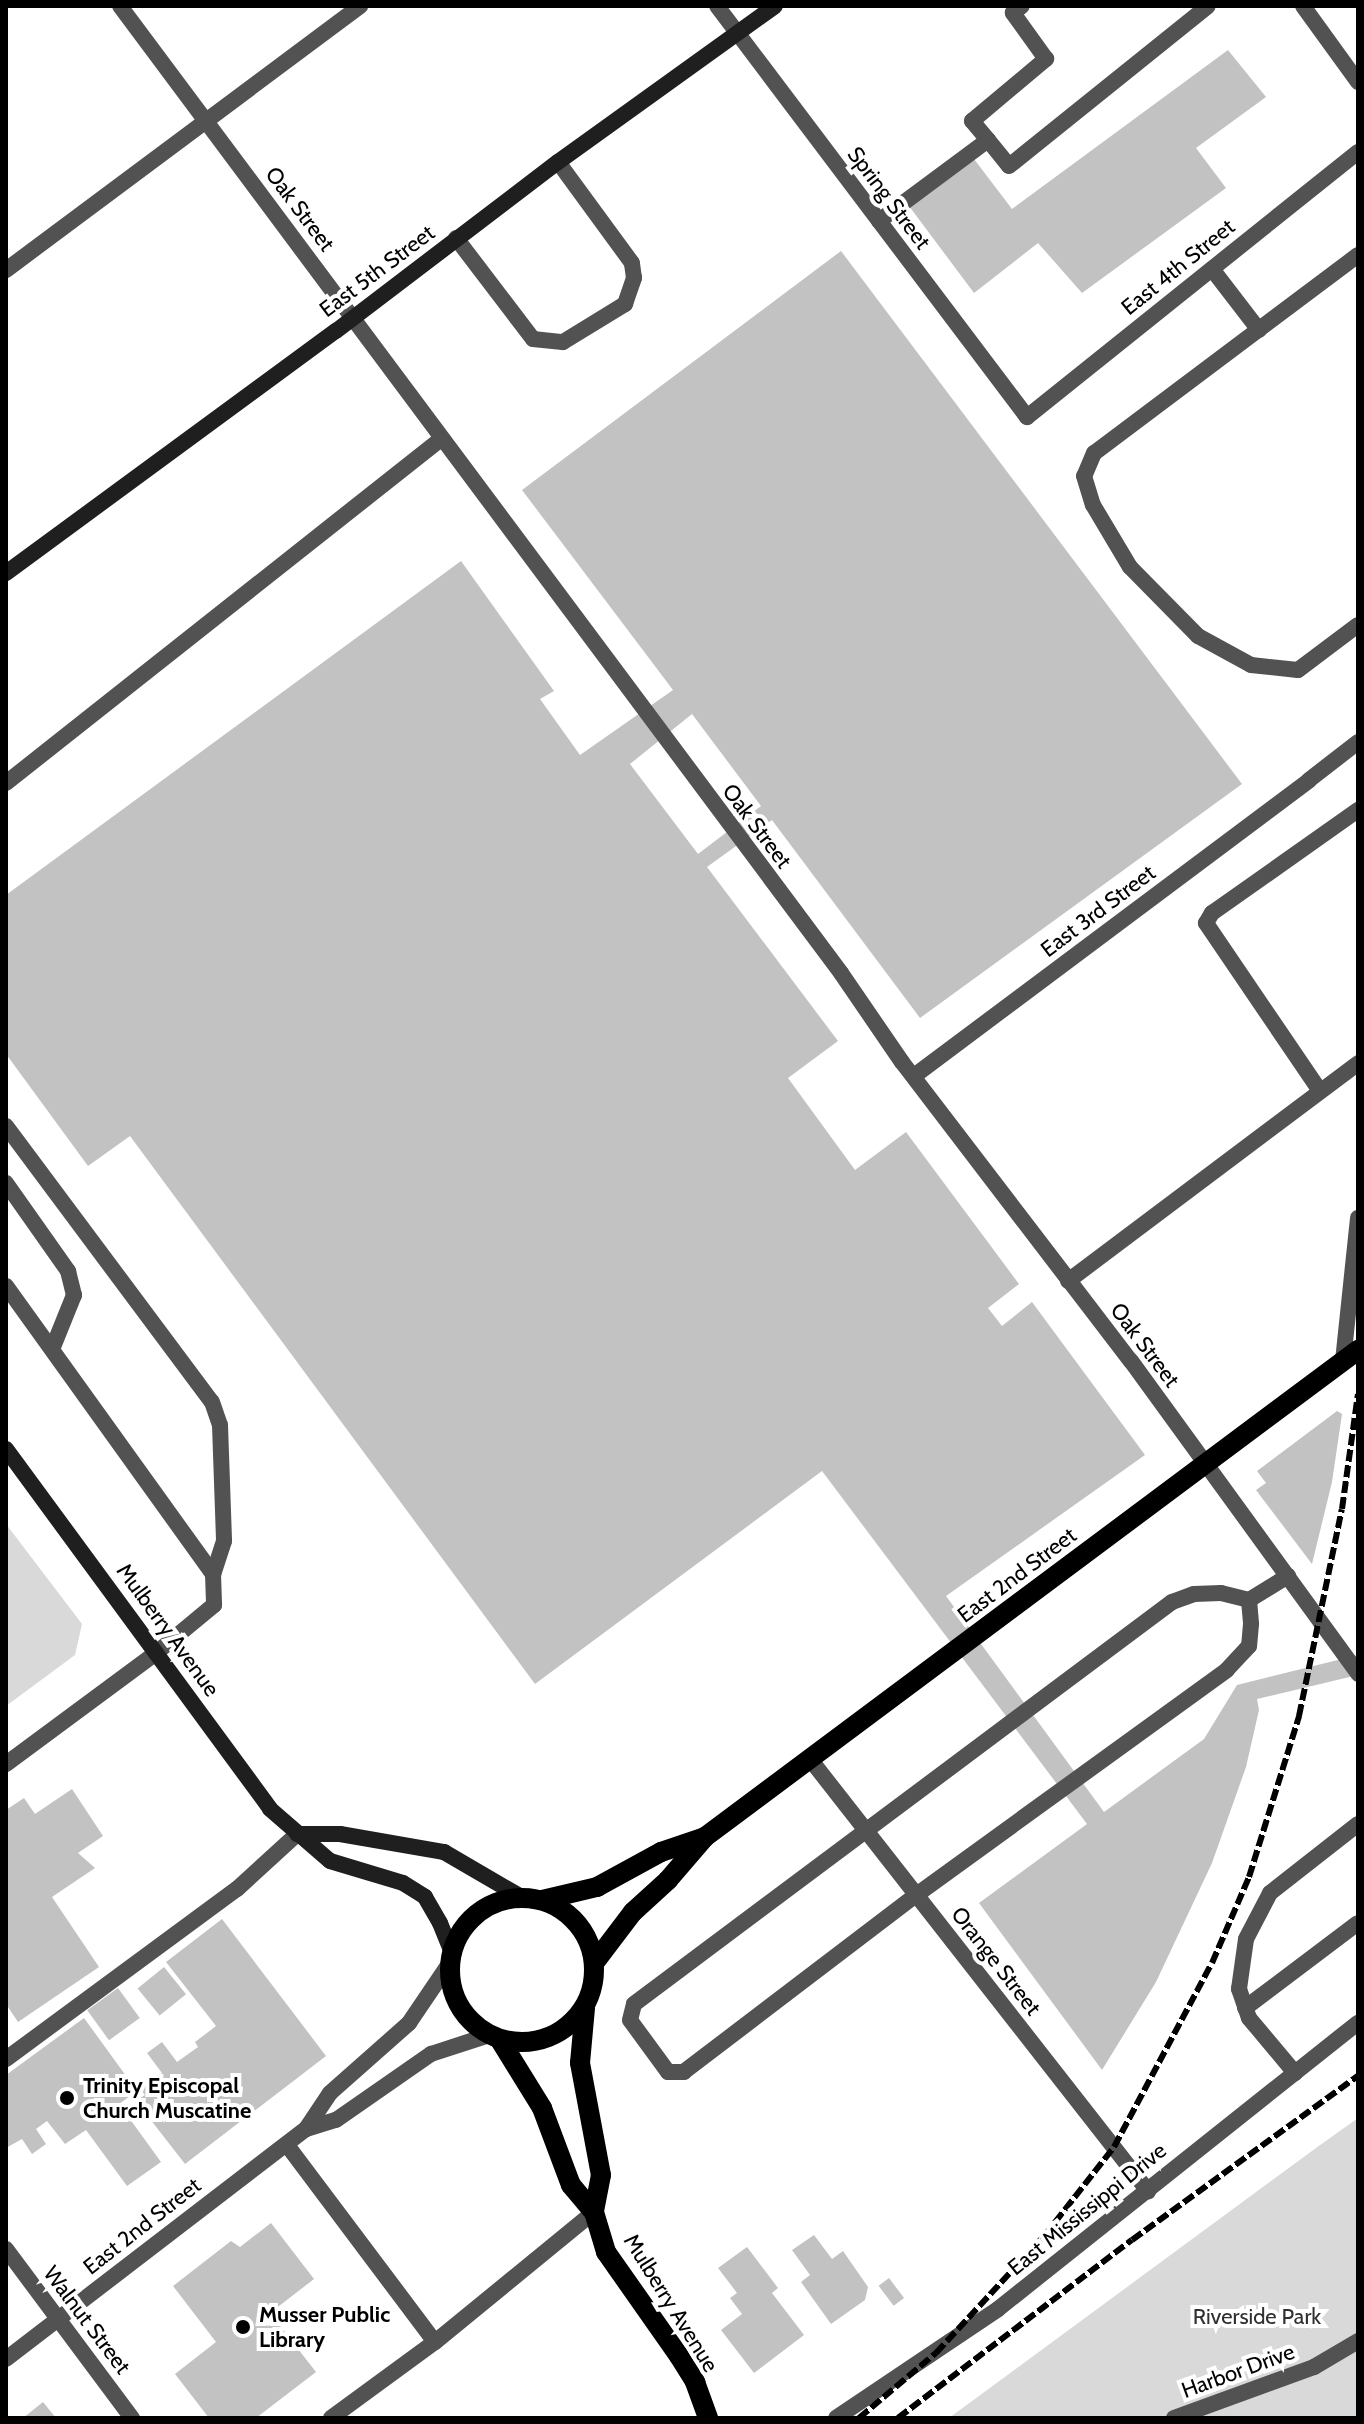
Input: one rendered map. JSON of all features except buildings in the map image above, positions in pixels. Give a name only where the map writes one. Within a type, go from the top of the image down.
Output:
[{"type":"main road","name":"East 2nd Street","points":[[595,1962],[633,1912],[668,1880],[705,1837],[1351,1356]]},
{"type":"main road","name":"East 2nd Street","points":[[532,1899],[597,1887],[661,1852],[705,1837]]},
{"type":"main road","points":[[532,1899],[561,1909],[577,1923],[589,1941],[595,1962],[593,1986],[585,2008],[571,2024],[554,2036],[533,2042],[494,2037],[471,2022],[458,2006],[451,1985],[450,1958],[465,1927],[486,1907],[532,1899]]},
{"type":"main road","name":"Mulberry Avenue","points":[[585,2008],[580,2063],[601,2175],[594,2212]]},
{"type":"main road","name":"Mulberry Avenue","points":[[494,2037],[542,2108],[571,2185],[594,2212],[606,2252],[695,2382],[708,2418]]},
{"type":"street","name":"Oak Street","points":[[120,6],[354,316],[441,439],[841,973],[914,1076],[1206,1463],[1358,1674]]},
{"type":"street","points":[[6,270],[360,6]]},
{"type":"street","name":"Spring Street","points":[[717,6],[1027,417]]},
{"type":"street","name":"East 5th Street","points":[[6,573],[558,162],[736,31],[775,6]]},
{"type":"street","points":[[1022,6],[1013,13],[1046,59],[972,121],[1009,166],[1208,6]]},
{"type":"street","points":[[1303,6],[1358,82]]},
{"type":"street","points":[[879,221],[988,140]]},
{"type":"street","name":"East 4th Street","points":[[1027,417],[1358,152]]},
{"type":"street","points":[[456,238],[533,339],[563,342],[625,304],[634,278],[632,263],[558,162]]},
{"type":"street","points":[[1358,255],[1094,453],[1084,476],[1093,505],[1130,567],[1198,636],[1251,665],[1298,670],[1358,625]]},
{"type":"street","points":[[1212,269],[1259,330]]},
{"type":"street","points":[[6,783],[441,439]]},
{"type":"street","name":"East 3rd Street","points":[[914,1076],[1358,742]]},
{"type":"street","points":[[1320,1091],[1206,923],[1212,913],[1358,810]]},
{"type":"street","points":[[1068,1281],[1358,1063]]},
{"type":"street","points":[[6,1126],[212,1402],[220,1425],[224,1488],[224,1541],[213,1574],[214,1605],[156,1653],[6,1764]]},
{"type":"street","points":[[6,1183],[68,1271],[74,1295],[53,1347]]},
{"type":"street","points":[[1351,1356],[1358,1218]]},
{"type":"street","points":[[6,1286],[53,1347],[213,1574]]},
{"type":"street","name":"Mulberry Avenue","points":[[6,1449],[270,1809],[330,1861],[403,1883],[425,1897],[440,1923],[450,1958]]},
{"type":"street","points":[[1249,1600],[1249,1646],[1227,1670],[916,1895],[684,2072],[668,2072],[630,2020],[634,2004],[1172,1602],[1194,1594],[1221,1593],[1249,1600],[1288,1576]]},
{"type":"street","name":"Orange Street","points":[[810,1759],[1148,2191]]},
{"type":"street","points":[[1295,2073],[1249,2018],[1245,2008],[1239,1978],[1246,1939],[1270,1893],[1358,1824]]},
{"type":"street","points":[[6,2059],[237,1889],[297,1834],[340,1834],[444,1852],[532,1899]]},
{"type":"street","points":[[1245,2008],[1358,1923]]},
{"type":"street","name":"East 2nd Street","points":[[6,2359],[306,2129],[330,2093],[409,2023],[450,1958]]},
{"type":"street","name":"East Mississippi Drive","points":[[836,2418],[998,2309],[1358,2023]]},
{"type":"street","name":"East 2nd Street","points":[[306,2129],[336,2120],[431,2054],[494,2037]]},
{"type":"street","points":[[287,2145],[435,2342]]},
{"type":"street","points":[[331,2418],[435,2342],[594,2212]]},
{"type":"street","name":"Walnut Street","points":[[6,2249],[132,2418]]},
{"type":"street","name":"Harbor Drive","points":[[1174,2418],[1314,2367],[1358,2341]]},
{"type":"green space","points":[[6,1524],[82,1624],[75,1655],[6,1706]]},
{"type":"green space","name":"Riverside Park","points":[[1358,2118],[1358,2418],[949,2418],[1316,2148]]},
{"type":"railway","points":[[859,2418],[936,2353],[1045,2235],[1114,2147],[1212,1963],[1249,1877],[1299,1716],[1342,1509],[1358,1394]]},
{"type":"railway","points":[[898,2418],[1132,2240],[1358,2076]]},
{"type":"place","name":"Trinity Episcopal Church Muscatine","points":[[67,2098]]},
{"type":"place","name":"Musser Public Library","points":[[243,2327]]}]
